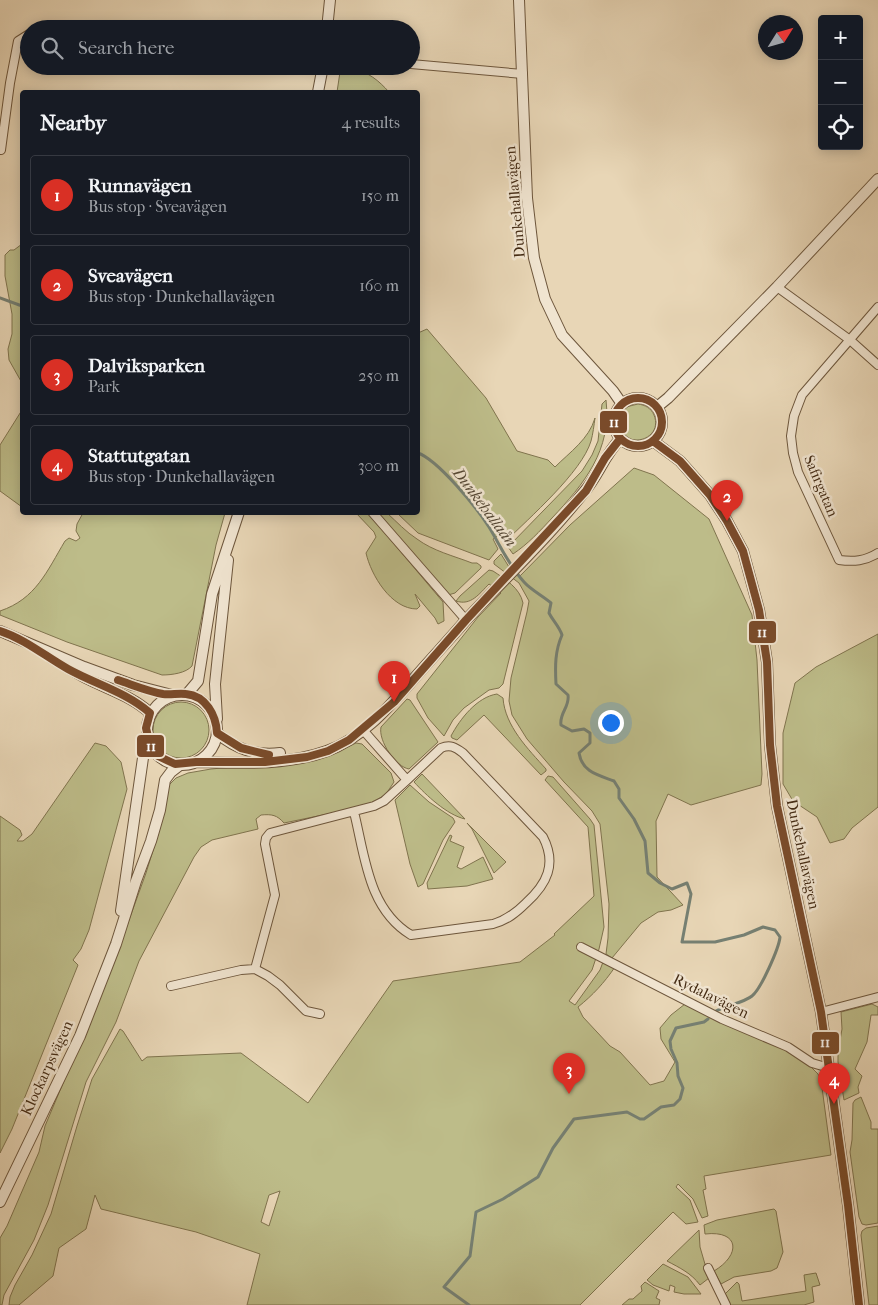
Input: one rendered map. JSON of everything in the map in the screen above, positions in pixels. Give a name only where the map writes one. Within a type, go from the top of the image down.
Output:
[{"type":"street","points":[[328,20],[330,0]]},
{"type":"street","name":"Dunkehallavägen","points":[[519,0],[527,198],[534,258],[545,299],[562,335],[613,391],[622,404]]},
{"type":"street","points":[[1,150],[10,83],[16,49],[20,40]]},
{"type":"street","points":[[420,65],[523,74]]},
{"type":"street","points":[[318,90],[321,75]]},
{"type":"street","points":[[657,407],[777,287],[878,178]]},
{"type":"street","points":[[777,287],[850,340],[878,365]]},
{"type":"street","points":[[850,340],[878,307]]},
{"type":"street","name":"Safirgatan","points":[[850,340],[802,395],[794,416],[791,436],[793,453],[798,472],[839,560],[851,562],[864,560],[878,553]]},
{"type":"street","points":[[633,398],[639,398],[646,399],[657,407],[661,414],[662,422],[661,430],[654,441],[638,447],[625,443],[616,434],[614,420],[618,408],[622,404],[633,398]]},
{"type":"street","points":[[147,735],[152,749],[158,756],[166,761],[180,765],[196,762],[265,762],[307,757],[328,751],[350,740],[394,702],[466,620],[586,491],[605,458],[620,439]]},
{"type":"street","name":"Dunkehallavägen","points":[[654,441],[680,461],[710,495],[727,521],[743,551],[759,610],[767,662],[770,745],[778,806],[821,1012],[859,1305]]},
{"type":"street","points":[[187,694],[198,681],[212,594],[238,515]]},
{"type":"street","points":[[375,515],[466,620]]},
{"type":"street","points":[[196,762],[210,750],[217,729],[215,684],[230,544]]},
{"type":"street","points":[[0,631],[92,670],[133,685],[172,696]]},
{"type":"street","points":[[13,635],[84,677],[116,691],[143,706],[150,713]]},
{"type":"street","points":[[116,944],[140,792],[147,724],[150,713],[159,702],[172,696],[187,694],[195,697],[205,703],[212,713],[217,729],[230,743],[246,752],[268,755],[304,751],[350,740]]},
{"type":"street","points":[[363,730],[407,780]]},
{"type":"street","points":[[255,969],[275,895],[265,844],[266,838],[270,833],[374,806],[384,801],[441,748],[447,746],[455,747],[463,753],[543,837],[548,847],[549,858],[546,881],[540,889],[503,921],[493,924],[411,934],[395,923],[378,902],[372,887],[354,812]]},
{"type":"street","points":[[116,944],[160,810],[165,780],[180,765]]},
{"type":"street","name":"Klockarpsvägen","points":[[0,1202],[80,1036],[116,944]]},
{"type":"street","name":"Rydalavägen","points":[[581,947],[708,1012],[788,1047],[812,1063],[829,1068]]},
{"type":"street","points":[[171,986],[241,970],[255,969],[280,984],[306,1011],[320,1014]]},
{"type":"street","points":[[821,1012],[878,997]]},
{"type":"street","points":[[708,1268],[726,1305]]},
{"type":"shaded area","points":[[340,75],[369,75],[387,90],[337,90]]},
{"type":"shaded area","points":[[20,246],[20,379],[9,360],[8,349],[12,334],[12,314],[5,276],[5,255],[10,250],[14,250]]},
{"type":"shaded area","points":[[427,329],[486,398],[517,451],[548,460],[555,467],[584,439],[595,418],[591,441],[586,453],[577,466],[554,494],[505,542],[499,535],[493,539],[498,549],[489,560],[418,533],[399,515],[420,515],[420,332]]},
{"type":"shaded area","points":[[606,400],[607,418],[605,435],[600,450],[585,479],[534,537],[513,554],[508,547],[582,471],[592,455],[598,441],[602,404]]},
{"type":"shaded area","points":[[638,404],[651,410],[656,424],[653,432],[647,437],[640,440],[632,440],[625,436],[620,429],[619,418],[626,407]]},
{"type":"shaded area","points":[[20,413],[20,506],[0,491],[0,445]]},
{"type":"shaded area","points":[[634,468],[654,475],[709,519],[752,615],[757,660],[762,774],[761,785],[691,805],[668,794],[656,821],[657,877],[683,905],[671,910],[658,912],[641,923],[612,958],[606,954],[609,904],[600,824],[592,811],[527,739],[512,715],[509,701],[511,678],[529,601],[519,583],[494,564],[494,561],[501,554],[509,567],[519,577],[570,525]]},
{"type":"shaded area","points":[[82,515],[224,515],[216,545],[192,666],[178,673],[162,675],[67,642],[0,615],[0,611],[12,606],[32,591],[46,573],[65,541],[69,538],[76,541],[80,538],[76,531]]},
{"type":"shaded area","points":[[358,515],[370,515],[443,602],[444,621],[438,624],[415,594],[420,606],[417,609],[399,603],[384,589],[372,571],[366,553],[376,537],[374,532]]},
{"type":"shaded area","points":[[379,515],[389,515],[409,533],[430,547],[481,566],[455,593],[448,595]]},
{"type":"shaded area","points":[[489,570],[511,584],[519,593],[523,603],[503,684],[499,688],[489,690],[464,708],[453,720],[444,736],[428,718],[417,698],[417,694],[478,617],[501,593],[489,584],[470,600],[466,602],[456,601]]},
{"type":"shaded area","points":[[878,634],[878,807],[852,828],[844,839],[830,843],[817,817],[793,801],[783,784],[783,733],[795,683],[816,667]]},
{"type":"shaded area","points":[[497,694],[503,698],[508,718],[518,736],[546,769],[541,775],[484,715],[457,740],[452,738],[451,736],[464,716],[476,704],[483,699]]},
{"type":"shaded area","points":[[407,699],[410,700],[438,742],[409,769],[394,759],[385,746],[381,733],[381,727]]},
{"type":"shaded area","points":[[175,702],[187,702],[197,706],[205,714],[209,730],[205,746],[197,754],[187,758],[175,758],[165,754],[157,746],[153,736],[153,724],[157,714],[165,706]]},
{"type":"shaded area","points":[[95,743],[106,746],[121,762],[127,789],[89,930],[81,949],[73,960],[78,965],[12,1129],[0,1153],[0,816],[20,830],[22,835],[17,841],[23,841],[32,834]]},
{"type":"shaded area","points":[[356,743],[362,744],[391,773],[394,782],[386,794],[374,802],[347,810],[284,823],[274,816],[261,815],[256,819],[258,829],[212,840],[201,847],[194,857],[139,961],[116,1022],[86,1082],[48,1205],[34,1240],[4,1295],[2,1305],[0,1305],[0,1238],[39,1152],[45,1126],[112,967],[146,873],[160,828],[169,785],[176,778],[188,773],[211,769],[307,762],[329,756]]},
{"type":"shaded area","points":[[422,774],[465,819],[444,809],[414,782]]},
{"type":"shaded area","points":[[548,776],[553,777],[594,825],[604,927],[592,970],[569,1001],[575,1005],[600,970],[603,962],[609,962],[615,967],[589,998],[578,1007],[583,1017],[610,1046],[620,1052],[650,1085],[664,1081],[675,1062],[661,1039],[660,1028],[671,1015],[685,1004],[786,1050],[810,1066],[821,1080],[831,1155],[704,1176],[706,1189],[703,1190],[708,1216],[702,1218],[693,1199],[678,1184],[676,1187],[690,1200],[698,1222],[686,1224],[673,1212],[580,1305],[247,1305],[260,1254],[196,1232],[101,1209],[95,1195],[86,1229],[59,1248],[53,1276],[19,1305],[9,1305],[15,1285],[32,1255],[51,1214],[92,1079],[120,1029],[142,1061],[147,1057],[241,1053],[308,1103],[393,981],[520,962],[555,935],[594,896],[588,827],[545,780]],"holes":[[[280,1191],[269,1226],[261,1222],[269,1195]]]},
{"type":"shaded area","points":[[410,785],[429,802],[453,818],[455,822],[443,840],[423,884],[418,887],[410,864],[395,800]]},
{"type":"shaded area","points":[[467,823],[506,862],[494,873],[472,829]]},
{"type":"shaded area","points":[[450,835],[452,836],[450,841],[464,847],[457,867],[461,869],[483,857],[493,879],[467,886],[428,889],[427,883]]},
{"type":"shaded area","points":[[872,1004],[878,1007],[878,1015],[871,1015],[867,1042],[855,1069],[862,1076],[858,1087],[859,1093],[844,1100],[838,1062],[842,1029],[841,1012]]},
{"type":"shaded area","points":[[861,1097],[871,1122],[871,1129],[878,1129],[878,1223],[866,1225],[862,1224],[859,1217],[850,1152],[853,1103]]},
{"type":"shaded area","points":[[774,1209],[776,1211],[783,1252],[777,1268],[771,1271],[734,1277],[721,1284],[714,1271],[729,1258],[733,1245],[725,1236],[705,1234],[704,1225],[717,1220]]},
{"type":"shaded area","points":[[878,1226],[878,1305],[869,1305],[861,1235],[862,1231],[866,1228]]},
{"type":"shaded area","points":[[699,1230],[700,1247],[709,1278],[700,1285],[689,1274],[667,1261]]},
{"type":"shaded area","points":[[663,1264],[688,1277],[701,1294],[674,1292],[675,1287],[670,1285],[669,1291],[653,1285],[647,1280]]},
{"type":"shaded area","points":[[816,1273],[820,1285],[812,1287],[814,1302],[804,1305],[728,1305],[724,1295],[737,1282],[742,1301],[806,1291],[804,1275]]},
{"type":"shaded area","points":[[645,1282],[659,1291],[656,1298],[660,1300],[659,1305],[622,1305],[642,1291],[641,1286]]},
{"type":"waterway","name":"Dunkehallaån","points":[[0,298],[20,305]]},
{"type":"waterway","name":"Dunkehallaån","points":[[420,454],[446,474],[467,497],[489,527],[519,576],[530,588],[551,603],[549,613],[562,635],[556,659],[556,684],[568,695],[561,725],[572,731],[584,729],[590,733],[590,743],[579,753],[583,765],[597,775],[614,781],[619,789],[619,798],[634,819],[645,841],[648,873],[660,883],[672,889],[687,883],[691,894],[682,942],[715,942],[744,935],[763,927],[775,930],[780,937],[769,968],[756,992],[745,1000],[716,1011]]},
{"type":"waterway","name":"Dunkehallaån","points":[[469,1305],[444,1287],[470,1256],[476,1212],[503,1199],[538,1177],[553,1148],[574,1119],[627,1112],[640,1119],[644,1119],[661,1107],[674,1105],[680,1099],[683,1088],[678,1076],[677,1063],[670,1041],[676,1028],[704,1022],[708,1019]]},
{"type":"transit line","name":"11","points":[[633,398],[643,398],[652,402],[658,408],[662,422],[658,436],[652,442],[643,446],[633,446],[624,442],[618,436],[614,427],[614,417],[618,408],[624,402],[633,398]]},
{"type":"transit line","name":"11","points":[[0,631],[18,638],[68,669],[131,699],[141,706],[150,713],[146,728],[150,745],[158,756],[175,764],[196,762],[265,762],[307,757],[328,751],[349,740],[394,702],[466,620],[586,491],[605,458],[620,439]]},
{"type":"transit line","name":"11","points":[[653,441],[680,461],[710,495],[727,521],[743,551],[759,610],[767,662],[770,745],[777,806],[821,1012],[848,1205],[859,1305]]},
{"type":"transit line","name":"11","points":[[118,680],[157,693],[186,694],[199,698],[212,713],[217,733],[241,748],[269,755]]},
{"type":"place","name":"Sveavägen","points":[[727,521]]},
{"type":"place","name":"Runnavägen","points":[[394,702]]},
{"type":"place","name":"Dalviksparken","points":[[569,1094]]},
{"type":"place","name":"Stattutgatan","points":[[834,1104]]}]
